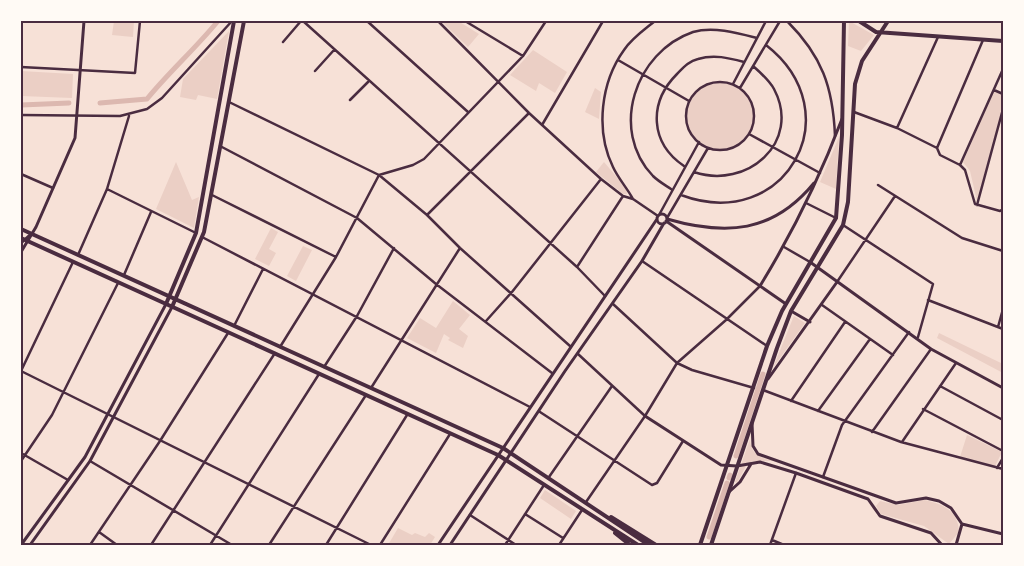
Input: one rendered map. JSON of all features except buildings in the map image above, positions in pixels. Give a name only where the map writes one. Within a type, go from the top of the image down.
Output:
[{"type":"main road","points":[[166,304],[196,233],[233,21]]},
{"type":"main road","points":[[172,307],[202,237],[244,21]]},
{"type":"main road","points":[[700,544],[728,466],[767,346],[786,304],[836,218],[840,188],[843,116],[844,21]]},
{"type":"main road","points":[[859,21],[873,31],[1003,41]]},
{"type":"main road","points":[[711,545],[791,311],[843,225],[848,202],[855,84],[860,66],[888,22]]},
{"type":"main road","points":[[223,83],[227,86],[232,85]]},
{"type":"main road","points":[[217,114],[222,114],[226,117]]},
{"type":"main road","points":[[21,229],[503,448],[649,545]]},
{"type":"main road","points":[[23,240],[498,455],[608,527],[630,545]]},
{"type":"main road","points":[[604,515],[623,523],[656,545]]},
{"type":"main road","points":[[608,527],[638,545]]},
{"type":"street","points":[[21,252],[23,240],[31,233],[75,138],[84,21]]},
{"type":"street","points":[[21,67],[135,73],[140,21]]},
{"type":"street","points":[[21,115],[130,115],[154,105],[233,21]]},
{"type":"street","points":[[283,42],[302,21],[576,267],[605,297]]},
{"type":"street","points":[[367,21],[468,112]]},
{"type":"street","points":[[438,21],[542,125],[601,179],[623,196],[633,199],[658,216],[659,222],[666,220],[714,229],[747,227],[764,222],[796,202],[820,175]]},
{"type":"street","points":[[465,21],[523,56]]},
{"type":"street","points":[[280,346],[336,257],[379,175],[420,162],[523,56],[546,21]]},
{"type":"street","points":[[542,125],[603,21]]},
{"type":"street","points":[[633,199],[612,166],[602,127],[606,88],[618,60],[635,37],[655,21]]},
{"type":"street","points":[[733,84],[766,21]]},
{"type":"street","points":[[740,88],[780,21]]},
{"type":"street","points":[[787,21],[813,51],[824,71],[831,92],[835,138]]},
{"type":"street","points":[[671,190],[648,171],[636,145],[632,130],[634,95],[643,74],[650,62],[661,51],[694,32],[726,31],[757,38]]},
{"type":"street","points":[[897,128],[938,37]]},
{"type":"street","points":[[937,148],[984,40]]},
{"type":"street","points":[[681,195],[709,203],[724,203],[745,199],[766,191],[778,183],[796,161],[806,129],[804,97],[789,67],[766,45]]},
{"type":"street","points":[[316,71],[334,50]]},
{"type":"street","points":[[684,166],[673,159],[657,133],[657,118],[664,86],[686,64],[697,59],[725,57],[744,62]]},
{"type":"street","points":[[618,60],[689,101]]},
{"type":"street","points":[[694,172],[716,177],[738,174],[758,164],[772,147],[780,127],[779,104],[774,90],[766,77],[753,66]]},
{"type":"street","points":[[960,165],[1003,69]]},
{"type":"street","points":[[350,100],[368,81]]},
{"type":"street","points":[[716,82],[733,84],[740,88],[751,101],[754,109],[754,117],[749,134],[736,146],[727,149],[708,148],[693,137],[687,123],[689,101],[700,88],[708,84],[716,82]]},
{"type":"street","points":[[994,90],[1003,94]]},
{"type":"street","points":[[229,102],[379,175],[427,215],[460,248],[512,292],[570,346]]},
{"type":"street","points":[[977,205],[1003,109]]},
{"type":"street","points":[[427,215],[529,112]]},
{"type":"street","points":[[854,112],[897,128],[937,148],[940,155],[960,165],[967,174],[974,202],[977,205],[1000,211],[1003,209]]},
{"type":"street","points":[[78,255],[107,189],[130,115]]},
{"type":"street","points":[[586,502],[645,416],[677,363],[726,320],[760,286],[784,247],[820,175],[843,116]]},
{"type":"street","points":[[749,134],[820,175]]},
{"type":"street","points":[[438,545],[658,216],[699,142]]},
{"type":"street","points":[[220,146],[357,218],[436,284],[552,372]]},
{"type":"street","points":[[450,545],[565,372],[614,304],[642,261],[708,148]]},
{"type":"street","points":[[21,174],[53,188]]},
{"type":"street","points":[[486,321],[512,292],[601,179]]},
{"type":"street","points":[[878,185],[962,238],[1003,251]]},
{"type":"street","points":[[107,189],[196,233]]},
{"type":"street","points":[[211,194],[336,257]]},
{"type":"street","points":[[576,267],[623,196]]},
{"type":"street","points":[[766,381],[822,305],[895,196]]},
{"type":"street","points":[[806,203],[836,218]]},
{"type":"street","points":[[124,276],[151,212]]},
{"type":"street","points":[[658,216],[665,214],[666,220],[786,304]]},
{"type":"street","points":[[843,225],[932,282],[933,288],[918,338]]},
{"type":"street","points":[[202,237],[530,407]]},
{"type":"street","points":[[784,247],[810,262],[931,348],[1003,388]]},
{"type":"street","points":[[324,367],[357,316],[394,248]]},
{"type":"street","points":[[371,388],[460,248]]},
{"type":"street","points":[[642,261],[726,320],[767,346]]},
{"type":"street","points":[[73,262],[21,371],[371,545]]},
{"type":"street","points":[[234,326],[263,269]]},
{"type":"street","points":[[21,461],[47,423],[118,283]]},
{"type":"street","points":[[928,300],[1003,328]]},
{"type":"street","points":[[21,545],[70,480],[108,414],[166,304]]},
{"type":"street","points":[[614,304],[677,363],[692,370],[754,388]]},
{"type":"street","points":[[822,305],[893,355]]},
{"type":"street","points":[[30,545],[90,461],[172,307]]},
{"type":"street","points":[[598,308],[600,314],[605,315]]},
{"type":"street","points":[[998,327],[1003,309]]},
{"type":"street","points":[[791,311],[810,322]]},
{"type":"street","points":[[791,400],[845,322]]},
{"type":"street","points":[[823,476],[845,421],[909,332]]},
{"type":"street","points":[[90,545],[160,441],[228,333]]},
{"type":"street","points":[[818,411],[870,339]]},
{"type":"street","points":[[872,432],[931,348]]},
{"type":"street","points":[[151,545],[275,353]]},
{"type":"street","points":[[578,354],[645,416],[721,466],[737,466],[760,462],[774,465],[831,488],[863,497],[871,503],[882,517],[931,532],[942,544]]},
{"type":"street","points":[[558,363],[564,366],[565,372]]},
{"type":"street","points":[[902,442],[956,363]]},
{"type":"street","points":[[210,545],[319,374]]},
{"type":"street","points":[[940,385],[1003,420]]},
{"type":"street","points":[[549,477],[612,386]]},
{"type":"street","points":[[763,390],[902,442],[1003,469]]},
{"type":"street","points":[[269,545],[366,395]]},
{"type":"street","points":[[923,409],[1003,451]]},
{"type":"street","points":[[540,412],[650,485],[654,485],[683,441]]},
{"type":"street","points":[[326,545],[407,414]]},
{"type":"street","points":[[752,423],[754,450],[776,460],[882,499],[900,503],[922,498],[932,499],[951,508],[962,524],[1003,534]]},
{"type":"street","points":[[380,545],[450,434]]},
{"type":"street","points":[[21,453],[70,480]]},
{"type":"street","points":[[997,468],[1003,458]]},
{"type":"street","points":[[774,465],[776,460]]},
{"type":"street","points":[[90,461],[232,545]]},
{"type":"street","points":[[729,492],[740,482],[751,464]]},
{"type":"street","points":[[770,545],[796,473]]},
{"type":"street","points":[[505,545],[544,485]]},
{"type":"street","points":[[875,509],[876,503],[882,499]]},
{"type":"street","points":[[559,545],[582,510]]},
{"type":"street","points":[[525,514],[563,538]]},
{"type":"street","points":[[470,515],[516,545]]},
{"type":"street","points":[[954,545],[958,540],[962,524]]},
{"type":"street","points":[[99,532],[117,545]]},
{"type":"street","points":[[772,540],[784,545]]},
{"type":"shaded area","points":[[114,21],[134,21],[133,37],[112,35]]},
{"type":"shaded area","points":[[441,21],[458,21],[479,34],[468,47]]},
{"type":"shaded area","points":[[849,21],[874,35],[861,51],[848,46]]},
{"type":"shaded area","points":[[229,31],[217,99],[198,95],[196,100],[180,97],[183,79]]},
{"type":"shaded area","points":[[533,50],[567,72],[555,93],[539,83],[536,91],[510,75]]},
{"type":"shaded area","points":[[21,71],[73,74],[72,98],[21,96]]},
{"type":"shaded area","points":[[720,83],[732,86],[743,93],[750,104],[753,116],[750,128],[743,139],[732,146],[720,149],[708,146],[697,139],[690,128],[687,116],[690,104],[697,93],[708,86]]},
{"type":"shaded area","points":[[595,88],[601,92],[599,119],[585,112]]},
{"type":"shaded area","points":[[994,91],[1003,94],[1003,107],[977,201],[970,171],[963,162]]},
{"type":"shaded area","points":[[839,137],[836,189],[820,182]]},
{"type":"shaded area","points":[[176,162],[192,200],[199,197],[194,228],[156,209]]},
{"type":"shaded area","points":[[604,162],[626,188],[627,194],[623,194],[596,172]]},
{"type":"shaded area","points":[[271,228],[278,232],[269,249],[276,253],[269,266],[255,259]]},
{"type":"shaded area","points":[[303,246],[312,250],[296,281],[287,276]]},
{"type":"shaded area","points":[[453,301],[470,315],[459,329],[468,336],[463,348],[448,340],[450,338],[444,334],[436,353],[407,338],[420,318],[436,328]]},
{"type":"shaded area","points":[[794,316],[805,323],[773,368],[791,323]]},
{"type":"shaded area","points":[[939,333],[1003,364],[1003,373],[937,338]]},
{"type":"shaded area","points":[[967,435],[1002,452],[995,466],[960,457]]},
{"type":"shaded area","points":[[750,439],[754,452],[774,461],[752,461],[746,466],[737,483],[735,482]]},
{"type":"shaded area","points":[[545,490],[576,511],[571,519],[540,498]]},
{"type":"shaded area","points":[[924,500],[943,506],[956,518],[959,532],[949,544],[924,526],[881,514],[876,506],[880,501],[898,505]]},
{"type":"shaded area","points":[[398,528],[412,535],[415,533],[425,537],[429,533],[435,537],[430,545],[388,545]]},
{"type":"waterway","points":[[100,103],[147,99],[218,21]]},
{"type":"waterway","points":[[21,105],[69,103]]},
{"type":"waterway","points":[[736,456],[763,374]]},
{"type":"waterway","points":[[709,537],[727,483]]}]
